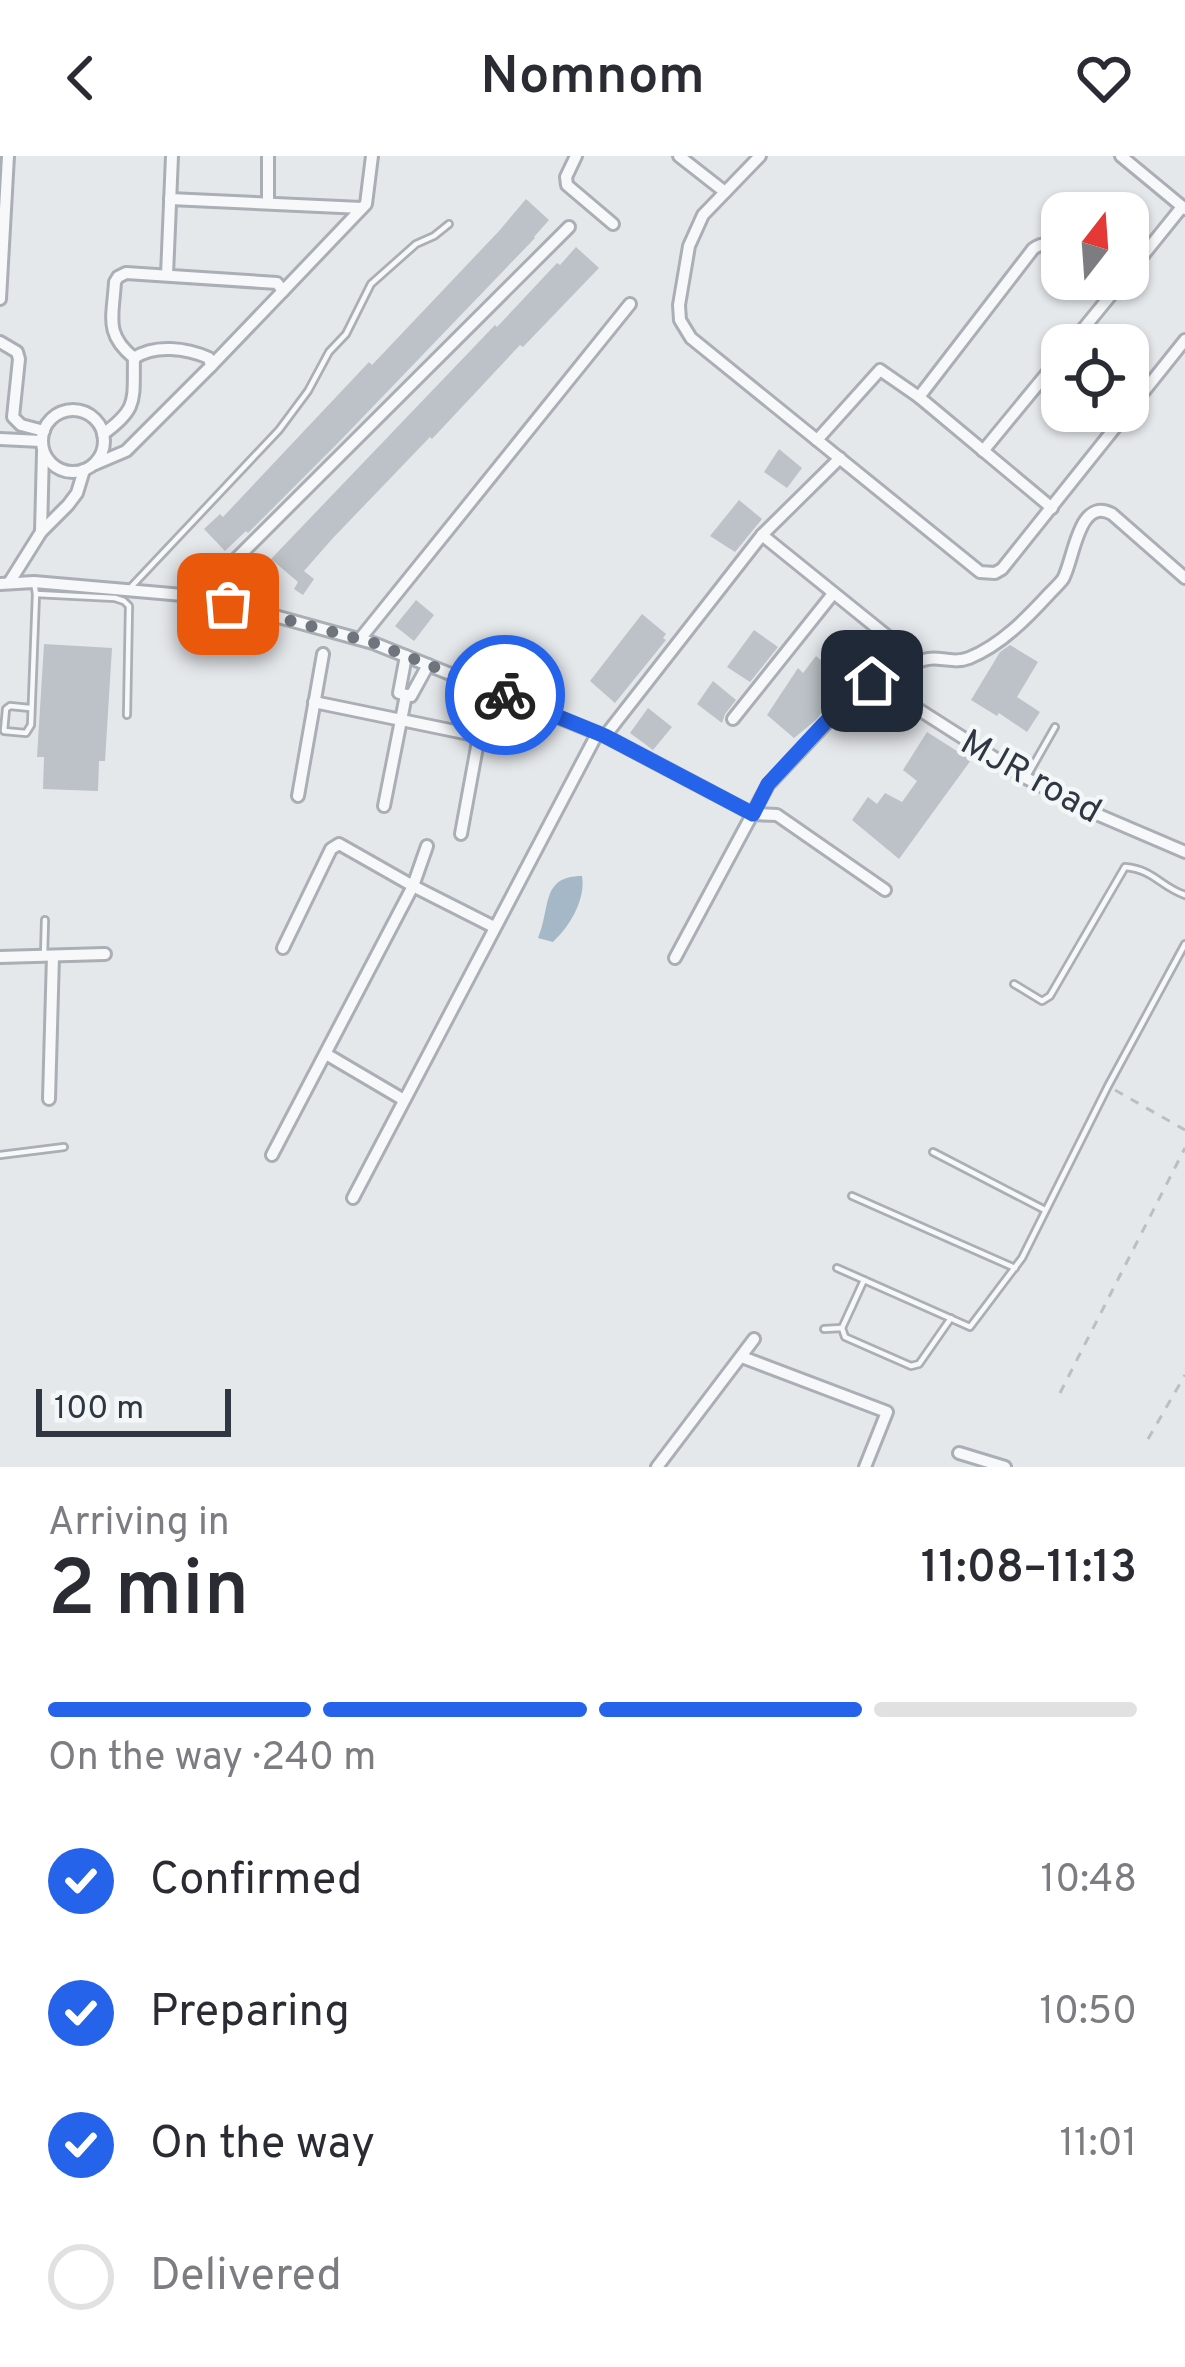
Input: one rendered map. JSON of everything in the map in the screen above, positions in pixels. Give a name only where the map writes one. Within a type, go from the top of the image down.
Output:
[{"type":"street","points":[[0,299],[8,156]]},
{"type":"street","points":[[167,275],[172,156]]},
{"type":"street","points":[[268,156],[268,203]]},
{"type":"street","points":[[0,342],[17,352],[19,359],[13,416],[43,441],[55,467],[75,472],[125,451],[362,208],[369,196],[372,156]]},
{"type":"street","points":[[576,156],[567,185],[613,224]]},
{"type":"street","points":[[680,156],[725,192]]},
{"type":"street","points":[[760,156],[703,215],[689,245],[680,320],[691,338],[973,567],[988,574],[1002,569],[1185,340]]},
{"type":"street","points":[[1121,156],[1183,208],[1149,249]]},
{"type":"street","points":[[170,199],[362,208]]},
{"type":"street","points":[[206,597],[222,573],[568,227]]},
{"type":"street","points":[[919,397],[1041,244]]},
{"type":"street","points":[[134,358],[113,334],[115,283],[126,273],[274,281],[283,291]]},
{"type":"street","points":[[1087,324],[1107,300]]},
{"type":"street","points":[[360,639],[630,304]]},
{"type":"street","points":[[134,358],[163,349],[205,355],[212,366]]},
{"type":"street","points":[[103,434],[133,404],[134,358]]},
{"type":"street","points":[[817,440],[880,370],[1052,508]]},
{"type":"street","points":[[983,451],[1041,381]]},
{"type":"street","points":[[41,532],[43,441],[48,422],[76,410],[94,419],[103,434],[103,448],[68,506],[41,532],[4,584],[206,597],[360,639],[601,735],[753,814],[777,815],[885,890]]},
{"type":"street","points":[[0,439],[43,441]]},
{"type":"street","points":[[353,1198],[494,927],[601,735],[762,535],[840,458]]},
{"type":"street","points":[[675,958],[768,784],[862,683],[872,681],[885,688],[914,662],[975,656],[1021,625],[1062,581],[1083,523],[1097,510],[1112,514],[1185,578]]},
{"type":"street","points":[[762,535],[892,640],[872,662]]},
{"type":"street","points":[[733,718],[832,595]]},
{"type":"street","points":[[298,796],[323,654]]},
{"type":"street","points":[[406,656],[399,693],[411,696],[428,665]]},
{"type":"street","name":"MJR road","points":[[885,688],[1026,778],[1185,852]]},
{"type":"street","points":[[384,806],[406,695]]},
{"type":"street","points":[[314,702],[479,736],[461,834]]},
{"type":"street","points":[[283,948],[334,845],[339,844],[494,927]]},
{"type":"street","points":[[272,1155],[413,886],[427,847]]},
{"type":"street","points":[[0,957],[105,954]]},
{"type":"street","points":[[48,956],[49,1099]]},
{"type":"street","points":[[326,1054],[404,1100]]},
{"type":"street","points":[[660,1466],[754,1339]]},
{"type":"street","points":[[742,1357],[887,1412],[865,1467]]},
{"type":"street","points":[[959,1454],[1005,1467]]},
{"type":"lane","points":[[127,591],[279,430],[329,352],[346,334],[371,284],[416,244],[449,224]]},
{"type":"lane","points":[[30,708],[6,709],[4,731],[26,733],[32,725],[35,588],[115,598],[128,606],[128,715]]},
{"type":"lane","points":[[1026,778],[1055,727]]},
{"type":"lane","points":[[1014,984],[1042,1000],[1050,996],[1125,868],[1143,869],[1185,895]]},
{"type":"lane","points":[[45,920],[48,956]]},
{"type":"lane","points":[[837,1268],[970,1327],[1015,1268],[1185,944]]},
{"type":"lane","points":[[0,1154],[64,1148]]},
{"type":"lane","points":[[933,1152],[1046,1210]]},
{"type":"lane","points":[[852,1196],[1015,1268]]},
{"type":"lane","points":[[864,1280],[842,1328],[845,1337],[911,1366],[920,1364],[951,1318]]},
{"type":"lane","points":[[824,1329],[842,1328]]},
{"type":"path","points":[[1108,1086],[1185,1130]]},
{"type":"path","points":[[1060,1393],[1185,1148]]},
{"type":"path","points":[[1148,1439],[1185,1375]]},
{"type":"water","points":[[582,876],[579,903],[565,928],[553,942],[538,938],[553,888],[569,877]]},
{"type":"building","points":[[526,199],[549,220],[535,238],[338,443],[225,551],[204,529],[220,514],[223,517],[369,362],[372,365]]},
{"type":"building","points":[[576,247],[599,268],[333,538],[304,571],[314,579],[303,595],[294,589],[298,582],[271,559]]},
{"type":"building","points":[[779,449],[802,468],[787,488],[764,472]]},
{"type":"building","points":[[739,500],[762,519],[735,552],[710,536]]},
{"type":"building","points":[[416,600],[434,615],[414,641],[395,626]]},
{"type":"building","points":[[642,614],[666,634],[666,640],[615,703],[590,681]]},
{"type":"building","points":[[754,630],[778,647],[750,682],[727,667]]},
{"type":"building","points":[[44,644],[112,648],[105,761],[99,761],[98,791],[43,789],[44,757],[37,757]]},
{"type":"building","points":[[1010,645],[1038,662],[1017,697],[1040,712],[1027,732],[971,700],[1000,652]]},
{"type":"building","points":[[816,656],[847,682],[816,720],[794,738],[767,715],[798,668],[803,673]]},
{"type":"building","points":[[713,681],[736,700],[722,723],[697,704]]},
{"type":"building","points":[[648,708],[672,727],[653,750],[630,733]]},
{"type":"building","points":[[927,732],[971,760],[899,859],[852,820],[868,797],[877,804],[885,793],[902,802],[917,781],[903,770]]},
{"type":"way so far","points":[[228,604],[374,643],[505,695]]},
{"type":"route","points":[[505,695],[605,736],[753,814],[768,784],[862,683],[872,681]]}]
